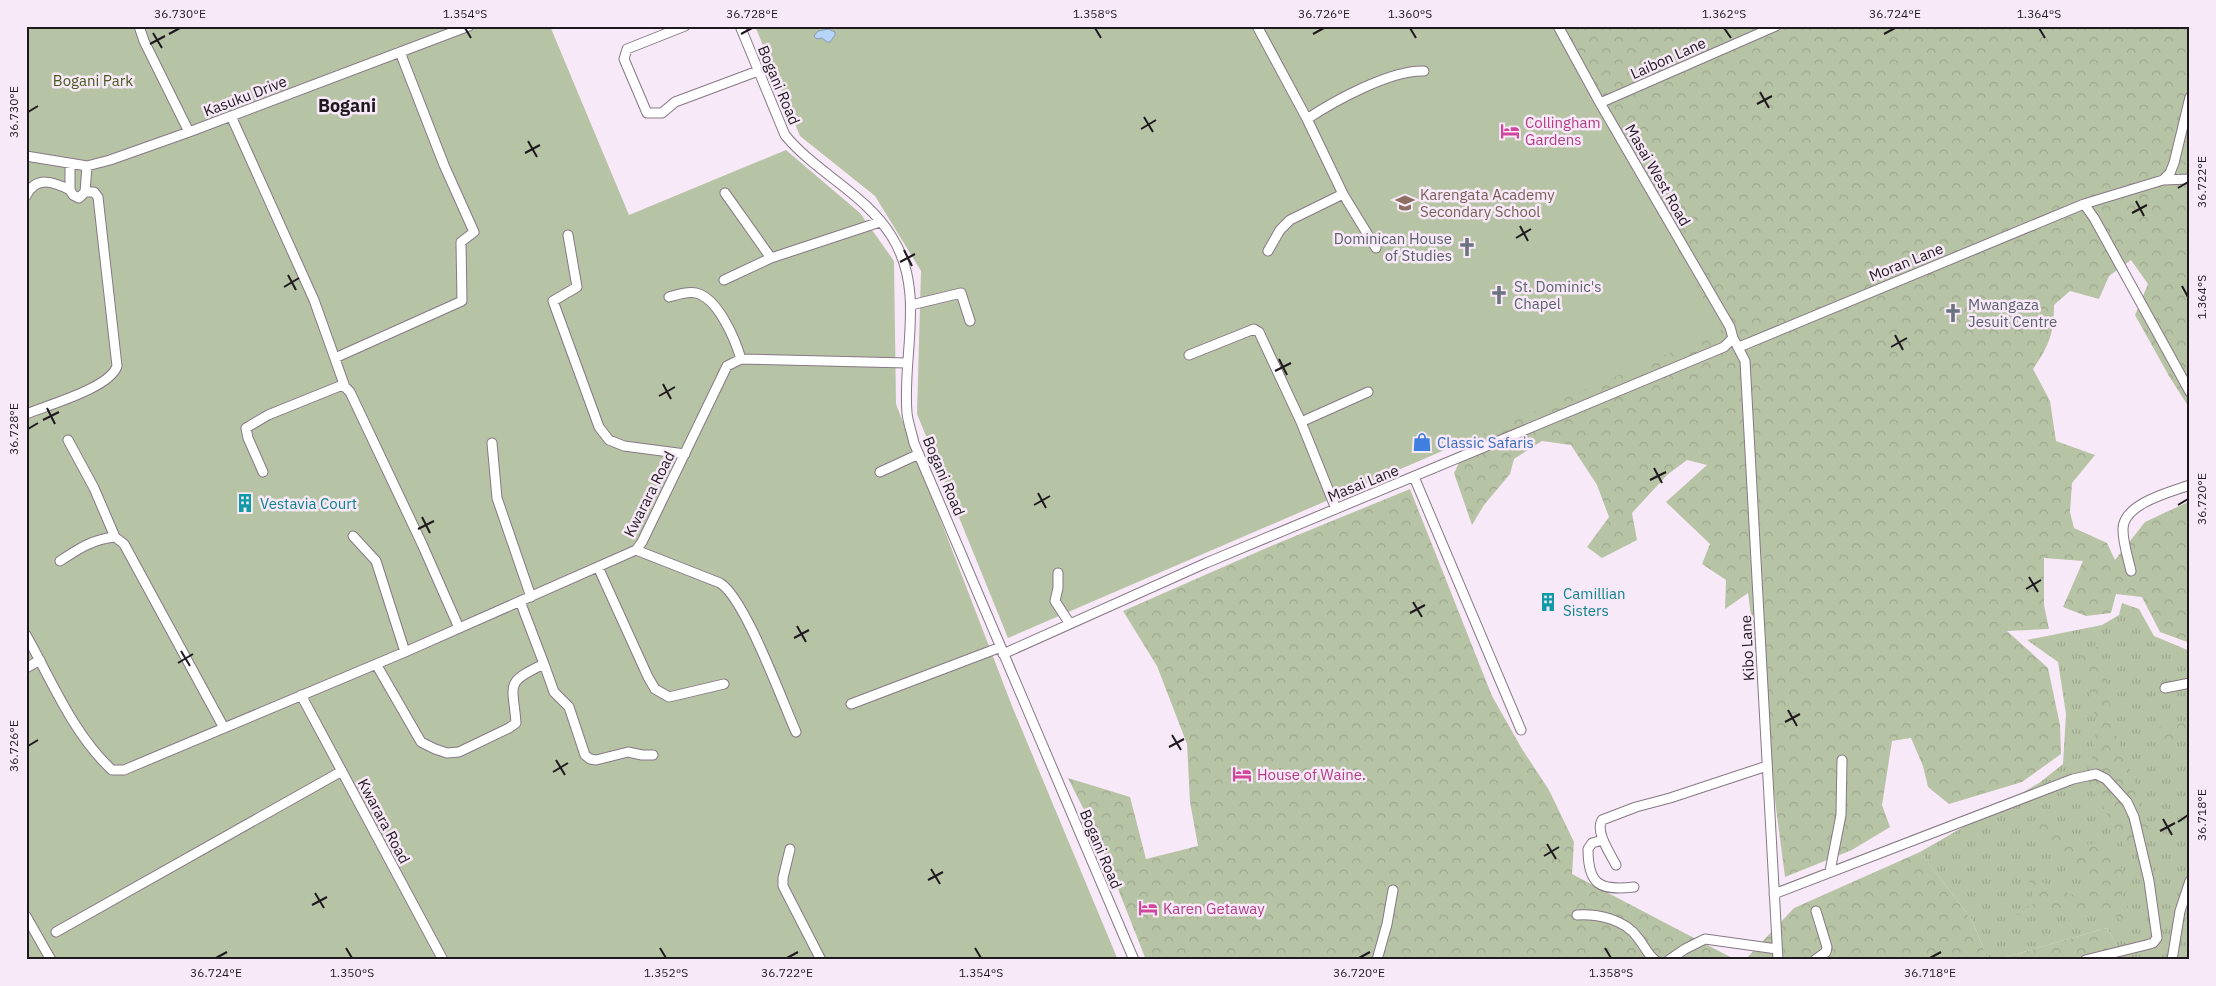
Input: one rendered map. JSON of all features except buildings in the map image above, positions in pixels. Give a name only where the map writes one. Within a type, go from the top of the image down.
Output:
[{"type":"street","points":[[139,26],[144,41],[189,132]]},
{"type":"street","name":"Kasuku Drive","points":[[26,156],[87,166],[189,132],[469,26]]},
{"type":"street","points":[[685,26],[627,49],[624,60],[647,113],[662,113],[674,102],[758,71]]},
{"type":"street","name":"Bogani Road","points":[[740,26],[785,134],[797,148],[845,186],[880,222],[892,236],[905,264],[911,305],[907,363],[907,415],[919,454],[1134,960]]},
{"type":"street","points":[[1258,26],[1307,119],[1343,194],[1376,248]]},
{"type":"street","name":"Masai West Road","points":[[1558,26],[1600,103],[1730,327],[1733,338]]},
{"type":"street","name":"Laibon Lane","points":[[1600,103],[1776,26]]},
{"type":"street","points":[[335,358],[462,301],[461,242],[474,232],[444,166],[400,52]]},
{"type":"street","points":[[1307,119],[1338,98],[1401,74],[1424,71]]},
{"type":"street","points":[[2163,180],[2170,173],[2174,163],[2190,97]]},
{"type":"street","points":[[231,116],[314,300],[345,387],[354,401],[422,544],[458,628]]},
{"type":"street","points":[[70,164],[70,190]]},
{"type":"street","points":[[26,196],[30,188],[39,183],[54,182],[70,190],[75,197],[82,196],[85,192],[87,166]]},
{"type":"street","name":"Moran Lane","points":[[1739,347],[2084,204],[2163,180],[2190,179]]},
{"type":"street","points":[[26,414],[104,382],[115,371],[98,197],[94,192],[85,192]]},
{"type":"street","points":[[725,194],[771,258]]},
{"type":"street","points":[[1268,251],[1280,230],[1290,220],[1343,194]]},
{"type":"street","points":[[2084,204],[2094,218],[2190,392]]},
{"type":"street","points":[[724,280],[771,258],[880,222]]},
{"type":"street","points":[[568,235],[577,287],[552,301],[599,427],[609,440],[624,446],[685,454]]},
{"type":"street","points":[[669,297],[693,293],[701,295],[717,310],[728,327],[742,359],[907,363]]},
{"type":"street","points":[[911,305],[961,293],[970,321]]},
{"type":"street","points":[[1189,355],[1254,329],[1256,330],[1302,422],[1336,509]]},
{"type":"street","name":"Kibo Lane","points":[[1733,338],[1745,361],[1749,406],[1778,960]]},
{"type":"street","name":"Masai Lane","points":[[851,704],[1070,624],[1197,567],[1724,347],[1733,338]]},
{"type":"street","name":"Kwarara Road","points":[[40,660],[81,735],[96,755],[112,770],[124,770],[405,652],[636,550],[642,542],[727,366],[742,359]]},
{"type":"street","points":[[263,472],[246,433],[246,428],[268,415],[294,404],[340,386],[345,387]]},
{"type":"street","points":[[1302,422],[1368,392]]},
{"type":"street","points":[[68,440],[94,488],[116,536],[124,544],[224,728]]},
{"type":"street","points":[[492,443],[497,498],[531,597]]},
{"type":"street","points":[[880,472],[919,454]]},
{"type":"street","points":[[1414,477],[1521,730]]},
{"type":"street","points":[[2130,572],[2123,530],[2128,516],[2141,505],[2190,485]]},
{"type":"street","points":[[60,561],[85,545],[101,538],[116,536]]},
{"type":"street","points":[[353,536],[376,561],[405,652]]},
{"type":"street","points":[[636,550],[720,583],[731,592],[755,637],[796,732]]},
{"type":"street","points":[[598,567],[628,635],[655,689],[669,697],[724,684]]},
{"type":"street","points":[[1058,573],[1055,601],[1070,624]]},
{"type":"street","points":[[520,601],[550,684],[569,707],[585,756],[596,760],[628,752],[653,755]]},
{"type":"street","points":[[26,635],[40,660],[26,668]]},
{"type":"street","points":[[376,664],[421,742],[447,753],[459,752],[513,726],[516,723],[512,689],[518,677],[544,664]]},
{"type":"street","points":[[2165,688],[2190,684]]},
{"type":"street","name":"Kwarara Road","points":[[301,696],[443,960]]},
{"type":"street","points":[[1830,871],[1841,815],[1842,760]]},
{"type":"street","points":[[1616,865],[1603,840],[1600,826],[1602,820],[1636,806],[1670,798],[1768,766]]},
{"type":"street","points":[[56,932],[342,771]]},
{"type":"street","points":[[1774,894],[2072,779],[2096,774],[2106,779],[2116,788],[2134,817],[2148,881],[2157,938],[2154,943],[2085,960]]},
{"type":"street","points":[[1603,840],[1592,844],[1588,848],[1590,870],[1594,878],[1610,889],[1634,887]]},
{"type":"street","points":[[790,848],[782,878],[783,886],[821,960]]},
{"type":"street","points":[[2172,960],[2180,911],[2190,880]]},
{"type":"street","points":[[1377,960],[1387,924],[1393,890]]},
{"type":"street","points":[[1815,960],[1826,952],[1827,947],[1816,911]]},
{"type":"street","points":[[1577,914],[1601,916],[1630,929],[1655,960]]},
{"type":"street","points":[[26,916],[50,960]]},
{"type":"street","points":[[1669,960],[1685,949],[1705,940],[1777,949]]},
{"type":"green space","name":"Bogani Park","points":[[26,26],[550,26],[629,215],[786,150],[860,213],[894,261],[896,404],[1012,706],[1118,960],[26,960]]},
{"type":"green space","points":[[755,26],[1556,26],[1721,331],[1008,638],[917,414],[921,271],[875,196],[800,136]]},
{"type":"green space","points":[[1559,26],[2190,26],[2190,409],[2135,315],[2148,284],[2131,260],[2109,276],[2099,299],[2070,291],[2054,305],[2050,339],[2033,369],[2050,401],[2056,441],[2095,455],[2072,483],[2070,512],[2074,528],[2107,543],[2115,560],[2145,522],[2190,501],[2190,643],[2160,632],[2142,597],[2116,594],[2111,613],[2086,616],[2063,607],[2083,561],[2044,558],[2044,605],[2049,629],[2007,631],[2048,668],[2060,725],[2061,754],[2022,782],[1949,804],[1928,787],[1923,766],[1911,738],[1892,741],[1882,805],[1890,827],[1852,850],[1785,877],[1748,593],[1725,609],[1726,580],[1702,564],[1710,544],[1666,502],[1707,465],[1687,460],[1667,475],[1632,513],[1637,540],[1602,558],[1587,547],[1609,517],[1597,485],[1571,445],[1542,441],[1514,459],[1510,474],[1484,505],[1472,525],[1454,473],[1482,416]]},
{"type":"green space","points":[[1410,489],[1492,696],[1522,749],[1549,790],[1574,842],[1572,874],[1736,960],[1146,960],[1098,838],[1068,778],[1130,797],[1146,859],[1198,846],[1190,802],[1187,744],[1157,666],[1123,611],[1271,546]]},
{"type":"green space","points":[[2122,603],[2139,609],[2154,636],[2190,651],[2190,960],[2125,960],[2107,928],[1996,960],[1988,960],[1972,920],[1920,852],[2039,783],[2063,764],[2066,714],[2058,662],[2027,640],[2102,625],[2119,615]]},
{"type":"green space","points":[[2100,646],[2114,731],[2139,792],[2150,834],[2130,858],[2104,808],[2088,784],[2097,724],[2080,652]]},
{"type":"green space","points":[[2190,722],[2190,725],[2162,748],[2152,728]]},
{"type":"green space","points":[[2040,811],[2075,847],[2095,843],[2111,855],[2129,878],[2115,883],[2134,918],[2128,926],[2107,910],[2083,909],[2006,916],[2035,903],[2027,876],[2078,897],[2099,887],[2082,870],[2054,853],[2031,832]]},
{"type":"green space","points":[[1920,852],[1972,920],[1988,960],[1745,960],[1794,908]]},
{"type":"green space","points":[[2107,928],[2125,960],[1996,960]]},
{"type":"water","points":[[829,29],[835,32],[830,42],[822,38],[817,39],[814,36],[818,31]]},
{"type":"place","name":"Collingham Gardens","points":[[1510,131]]},
{"type":"place","name":"Karengata Academy Secondary School","points":[[1405,203]]},
{"type":"place","name":"Dominican House of Studies","points":[[1467,247]]},
{"type":"place","name":"St. Dominic's Chapel","points":[[1499,295]]},
{"type":"place","name":"Mwangaza Jesuit Centre","points":[[1953,313]]},
{"type":"place","name":"Classic Safaris","points":[[1422,442]]},
{"type":"place","name":"Vestavia Court","points":[[245,503]]},
{"type":"place","name":"Camillian Sisters","points":[[1548,602]]},
{"type":"place","name":"House of Waine.","points":[[1242,774]]},
{"type":"place","name":"Karen Getaway","points":[[1148,908]]},
{"type":"district","name":"Bogani","points":[[347,105]]}]
